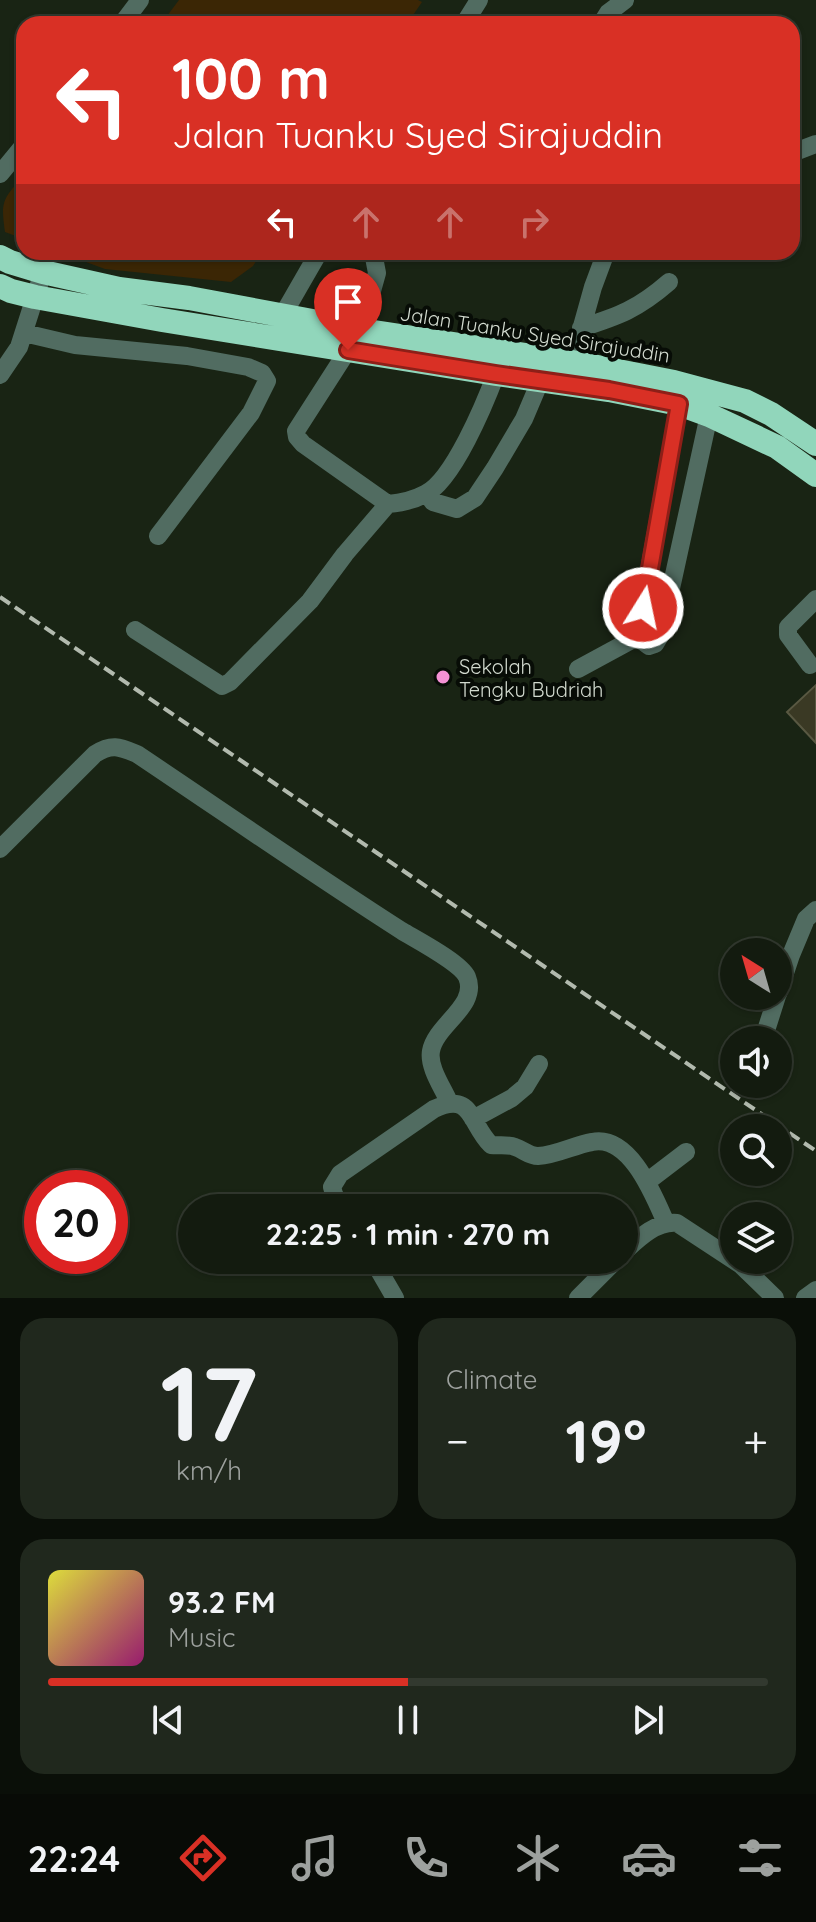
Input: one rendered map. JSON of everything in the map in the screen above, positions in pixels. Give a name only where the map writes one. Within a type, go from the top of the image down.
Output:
[{"type":"highway","name":"Jalan Tuanku Syed Sirajuddin","points":[[0,257],[43,272],[119,289],[282,315],[355,340],[496,374],[609,390],[679,404],[777,447],[816,475]]},
{"type":"highway","name":"Jalan Tuanku Syed Sirajuddin","points":[[0,286],[35,297],[270,339],[355,340],[572,362],[674,382],[745,401],[816,444]]},
{"type":"street","points":[[606,16],[625,0]]},
{"type":"street","points":[[0,174],[16,155]]},
{"type":"street","points":[[270,339],[314,260]]},
{"type":"street","points":[[375,260],[377,273],[355,340],[296,431],[303,444],[388,504],[427,494],[436,487],[458,455],[484,408],[496,374]]},
{"type":"street","points":[[572,362],[603,260]]},
{"type":"street","points":[[0,375],[24,333],[43,272]]},
{"type":"street","points":[[581,328],[632,310],[669,282]]},
{"type":"street","points":[[24,333],[75,345],[187,356],[248,367],[262,373],[267,381],[251,413],[158,536]]},
{"type":"street","points":[[427,494],[433,502],[457,509],[475,498],[524,419],[541,379]]},
{"type":"street","points":[[637,637],[679,404]]},
{"type":"street","points":[[637,637],[649,646],[655,644],[661,634],[709,415]]},
{"type":"street","points":[[135,630],[222,686],[230,682],[310,601],[388,504]]},
{"type":"street","points":[[810,665],[788,635],[788,627],[816,599]]},
{"type":"street","points":[[578,669],[637,637]]},
{"type":"street","points":[[0,849],[95,754],[112,746],[137,754],[457,965],[466,976],[469,988],[467,999],[431,1051],[436,1075],[449,1102]]},
{"type":"street","points":[[792,953],[806,919],[816,910]]},
{"type":"street","points":[[473,1119],[512,1098],[525,1087],[539,1064]]},
{"type":"street","points":[[334,1194],[332,1187],[340,1174],[434,1109],[449,1102],[465,1107],[491,1145],[513,1146],[533,1156],[603,1141],[626,1154],[648,1181],[666,1223]]},
{"type":"street","points":[[648,1181],[686,1152]]},
{"type":"street","points":[[638,1241],[666,1223],[677,1223],[741,1265],[775,1298]]},
{"type":"street","points":[[381,1274],[395,1298]]},
{"type":"street","points":[[578,1298],[602,1274]]},
{"type":"street","points":[[805,1298],[816,1290]]},
{"type":"shaded area","points":[[179,0],[422,2],[412,16],[167,16]]},
{"type":"shaded area","points":[[16,185],[16,236],[5,232],[3,213],[8,195]]},
{"type":"shaded area","points":[[81,260],[257,260],[231,282],[105,269]]},
{"type":"building","points":[[816,685],[816,743],[787,712]]},
{"type":"railway","points":[[0,597],[816,1151]]},
{"type":"place","name":"Sekolah Tengku Budriah","points":[[443,677]]},
{"type":"route","points":[[348,350],[609,390],[679,404],[643,608]]}]
